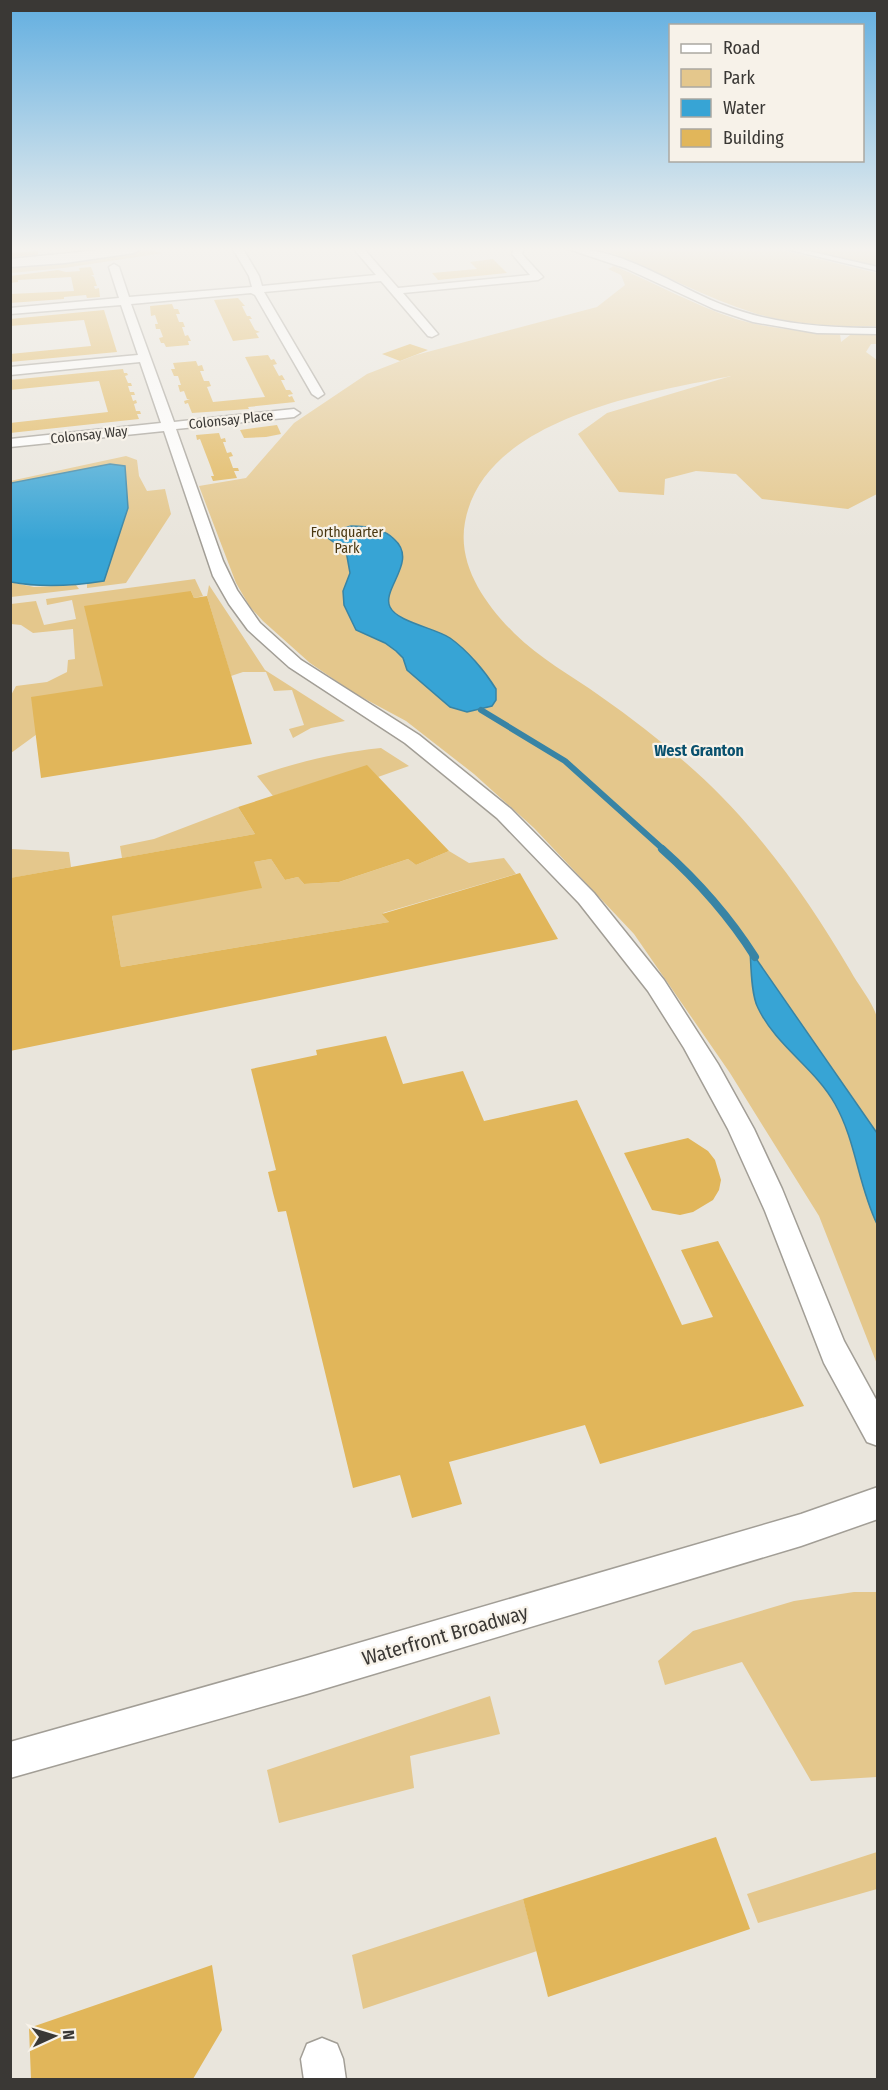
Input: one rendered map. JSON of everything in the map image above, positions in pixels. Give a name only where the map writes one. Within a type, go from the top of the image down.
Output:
[{"type":"street","points":[[141,347],[220,573],[237,605],[255,628],[299,667],[407,735],[482,795],[538,846],[571,880],[636,959],[676,1016],[749,1144],[784,1224],[839,1364],[878,1432]]},
{"type":"street","points":[[289,347],[318,394]]},
{"type":"street","points":[[10,371],[145,358]]},
{"type":"street","name":"Colonsay Place","points":[[168,426],[294,413]]},
{"type":"street","name":"Colonsay Way","points":[[10,443],[168,426]]},
{"type":"street","name":"Waterfront Broadway","points":[[10,1760],[307,1676],[789,1533],[878,1503]]},
{"type":"green space","name":"Forthquarter Park","points":[[448,347],[869,347],[866,352],[877,360],[877,494],[848,509],[762,499],[736,474],[696,471],[665,479],[664,495],[619,492],[578,434],[607,413],[731,376],[614,402],[573,416],[535,435],[502,458],[478,487],[465,522],[464,538],[469,568],[484,596],[503,622],[534,651],[649,732],[718,793],[740,816],[799,890],[872,1005],[878,1023],[877,1364],[819,1216],[730,1073],[634,934],[534,828],[474,774],[406,721],[354,693],[310,663],[250,607],[236,583],[199,486],[246,478],[294,423],[367,374],[416,355]]},
{"type":"green space","points":[[126,456],[137,460],[139,476],[147,491],[165,489],[171,514],[126,583],[87,588],[87,583],[104,581],[128,508],[125,466],[110,464],[11,483],[10,481]]},
{"type":"green space","points":[[195,579],[203,596],[194,598],[191,591],[103,686],[11,753],[10,697],[16,686],[47,682],[67,672],[68,660],[75,659],[73,629],[33,633],[21,625],[11,624],[11,604],[36,601],[44,625],[76,619],[72,600],[47,605],[46,599]]},
{"type":"green space","points":[[10,582],[34,587],[76,585],[79,589],[11,597]]},
{"type":"green space","points":[[209,585],[265,670],[345,721],[311,728],[293,738],[289,729],[304,725],[292,690],[274,691],[266,672],[243,672],[231,676],[207,596]]},
{"type":"green space","points":[[381,748],[409,766],[378,777],[367,766],[273,796],[257,776],[318,758]]},
{"type":"green space","points":[[238,807],[255,834],[122,858],[120,846],[154,839]]},
{"type":"green space","points":[[11,849],[69,852],[71,867],[11,878]]},
{"type":"green space","points":[[449,851],[469,863],[504,858],[516,874],[383,913],[389,922],[121,967],[112,916],[254,862],[271,859],[285,880],[298,877],[304,884],[339,882],[408,859],[416,865]]},
{"type":"green space","points":[[854,1592],[877,1592],[877,1777],[811,1781],[742,1662],[665,1685],[658,1661],[693,1631],[794,1601]]},
{"type":"green space","points":[[490,1696],[500,1734],[410,1756],[414,1788],[279,1823],[267,1770]]},
{"type":"green space","points":[[877,1852],[877,1889],[758,1923],[747,1894]]},
{"type":"green space","points":[[523,1899],[537,1951],[363,2009],[352,1955]]},
{"type":"water","points":[[110,464],[125,466],[128,508],[104,581],[57,586],[11,582],[11,483]]},
{"type":"water","points":[[351,526],[363,526],[385,532],[401,547],[403,556],[390,592],[390,607],[400,617],[443,634],[463,648],[496,689],[496,700],[492,706],[467,712],[450,707],[407,670],[403,658],[396,651],[385,643],[356,630],[344,605],[343,591],[350,573],[346,551],[328,538],[334,531]]},
{"type":"water","points":[[750,950],[877,1133],[877,1224],[865,1194],[848,1133],[835,1104],[817,1079],[775,1034],[758,1008],[753,988]]},
{"type":"building","points":[[86,347],[115,347],[117,352],[10,362],[10,354]]},
{"type":"building","points":[[403,347],[418,347],[428,350],[400,361],[382,354]]},
{"type":"building","points":[[268,355],[277,364],[273,365],[279,376],[282,375],[285,380],[281,380],[286,390],[290,390],[293,394],[288,395],[292,396],[295,402],[248,407],[249,409],[192,413],[188,403],[185,404],[184,401],[190,399],[187,399],[184,391],[180,392],[178,385],[181,385],[178,376],[174,376],[171,369],[175,369],[173,363],[196,361],[198,366],[202,365],[204,371],[200,371],[204,381],[209,381],[211,386],[207,387],[213,402],[265,397],[245,357]]},
{"type":"building","points":[[123,369],[128,375],[125,376],[128,383],[132,386],[128,386],[130,392],[134,392],[135,395],[131,395],[133,401],[136,400],[137,403],[134,404],[136,411],[140,411],[141,414],[137,414],[139,419],[10,433],[10,423],[108,412],[99,381],[10,390],[10,380]]},
{"type":"building","points":[[277,425],[281,434],[266,437],[244,438],[240,430]]},
{"type":"building","points":[[219,433],[221,439],[225,438],[226,442],[223,442],[227,453],[231,452],[233,456],[229,457],[233,468],[238,468],[239,471],[234,471],[237,478],[213,481],[211,476],[214,476],[200,439],[197,440],[196,435]]},
{"type":"building","points":[[191,591],[194,598],[207,596],[252,744],[41,778],[31,697],[103,686],[84,606]]},
{"type":"building","points":[[367,765],[449,851],[416,865],[408,859],[339,882],[304,884],[298,877],[285,880],[271,859],[254,862],[262,888],[112,916],[121,967],[389,922],[382,914],[520,873],[558,939],[10,1051],[10,878],[255,834],[238,807]]},
{"type":"building","points":[[386,1036],[403,1084],[463,1071],[484,1121],[577,1100],[682,1325],[713,1317],[681,1250],[718,1241],[804,1406],[600,1464],[585,1425],[449,1462],[462,1504],[412,1518],[400,1475],[353,1488],[286,1211],[278,1212],[273,1193],[268,1172],[276,1170],[251,1069],[317,1055],[316,1050]]},
{"type":"building","points":[[688,1138],[708,1151],[715,1160],[721,1180],[719,1190],[713,1200],[693,1212],[680,1215],[652,1210],[624,1153]]},
{"type":"building","points":[[716,1837],[750,1929],[548,1997],[523,1899]]},
{"type":"building","points":[[212,1965],[222,2030],[193,2079],[31,2079],[29,2028]]},
{"type":"waterway","points":[[481,710],[565,761],[664,850]]},
{"type":"waterway","points":[[662,849],[712,900],[735,927],[755,957]]},
{"type":"district","name":"West Granton","points":[[699,750]]}]
